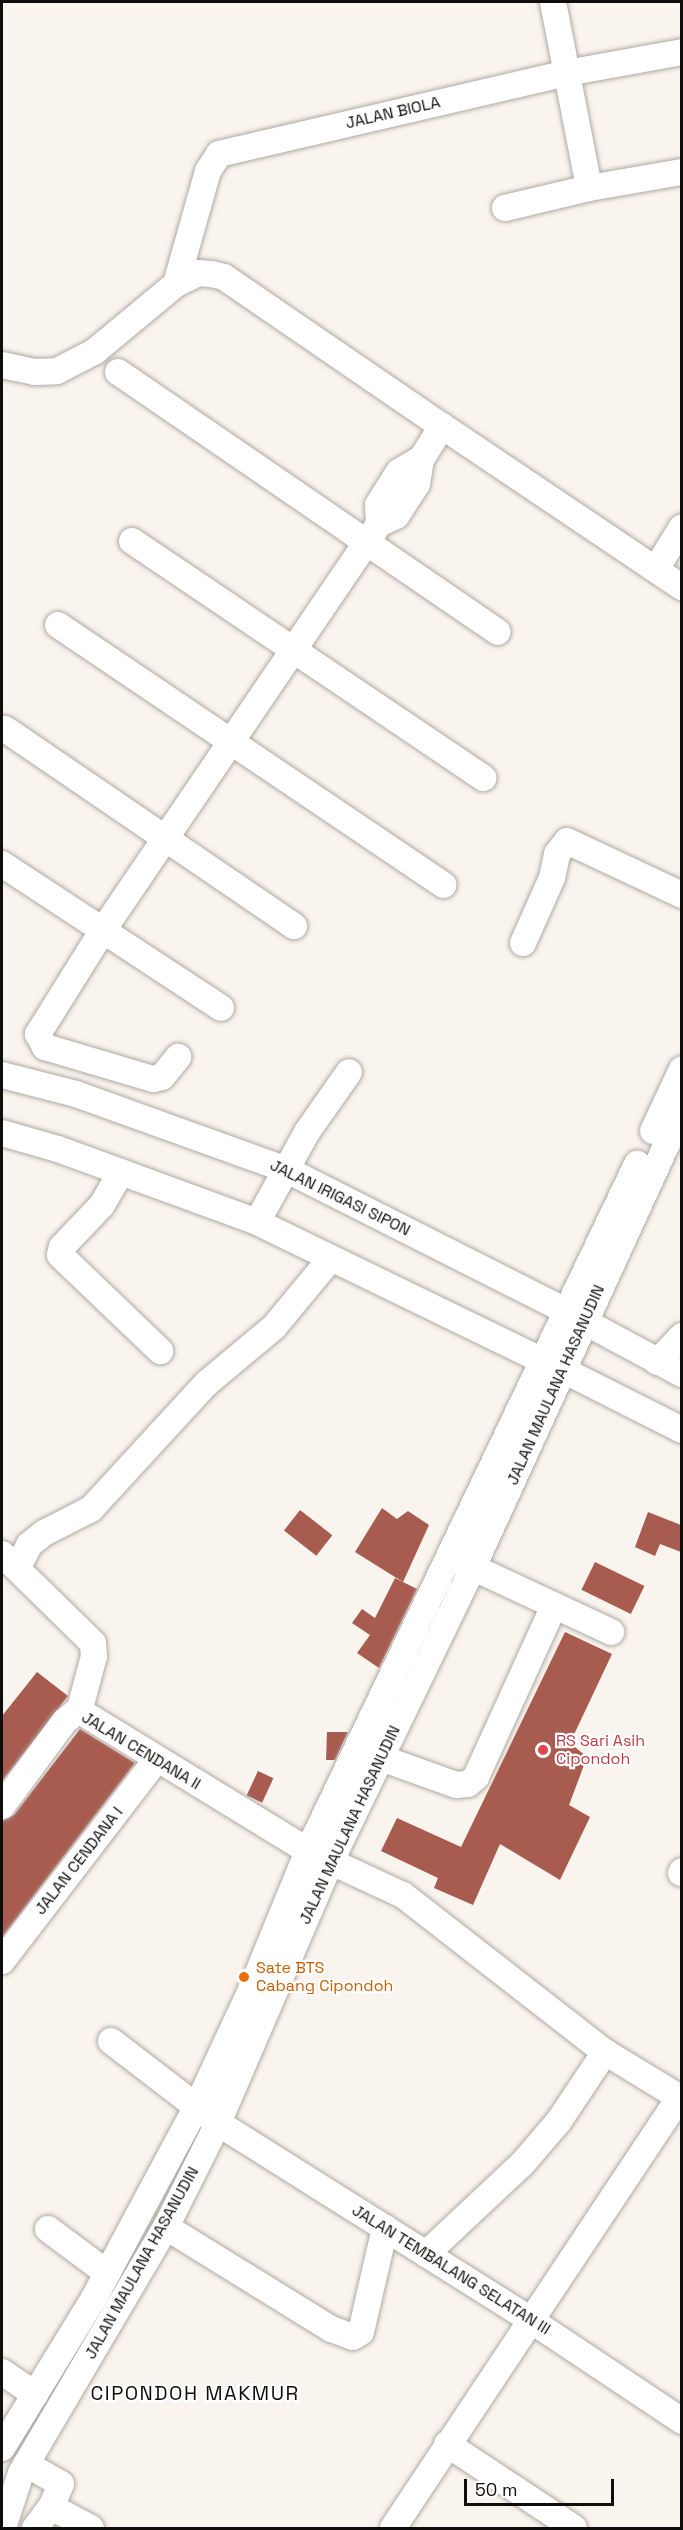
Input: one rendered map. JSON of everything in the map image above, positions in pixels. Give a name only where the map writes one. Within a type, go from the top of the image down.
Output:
[{"type":"street","points":[[553,2],[589,188]]},
{"type":"street","name":"JALAN BIOLA","points":[[176,284],[208,171],[219,154],[567,73],[681,52]]},
{"type":"street","points":[[505,208],[589,188],[681,172]]},
{"type":"street","points":[[3,369],[57,371],[94,352],[176,284],[199,273],[224,277],[681,587]]},
{"type":"street","points":[[118,372],[372,534],[498,632]]},
{"type":"street","points":[[178,1057],[162,1077],[153,1079],[41,1044],[39,1030],[103,930],[232,744],[372,534],[396,516],[417,484],[421,459],[442,426]]},
{"type":"street","points":[[656,569],[681,527]]},
{"type":"street","points":[[132,542],[483,778]]},
{"type":"street","points":[[58,625],[443,885]]},
{"type":"street","points":[[4,729],[294,926]]},
{"type":"street","points":[[523,943],[552,878],[557,854],[567,841],[681,895]]},
{"type":"street","points":[[2,864],[221,1008]]},
{"type":"street","name":"JALAN MAULANA HASANUDIN","points":[[3,2529],[7,2505],[26,2464],[166,2227],[218,2123],[333,1863],[446,1624],[488,1574],[559,1365],[681,1069]]},
{"type":"street","points":[[259,1219],[285,1173],[349,1072]]},
{"type":"street","name":"JALAN IRIGASI SIPON","points":[[2,1075],[76,1094],[285,1173],[681,1374]]},
{"type":"street","name":"JALAN MAULANA HASANUDIN","points":[[577,1323],[681,1111]]},
{"type":"street","points":[[2,1133],[259,1219],[331,1258],[559,1365],[681,1430]]},
{"type":"street","points":[[122,1172],[101,1206],[62,1247],[60,1255],[160,1351]]},
{"type":"street","points":[[79,1712],[94,1656],[93,1643],[33,1588],[10,1561],[36,1539],[91,1509],[207,1383],[274,1327],[331,1258]]},
{"type":"street","points":[[648,1357],[681,1336]]},
{"type":"street","name":"JALAN MAULANA HASANUDIN","points":[[2,2448],[108,2273],[196,2109],[251,1990],[333,1863],[422,1614],[448,1556],[559,1365]]},
{"type":"street","points":[[448,1556],[611,1632]]},
{"type":"street","points":[[381,1758],[456,1785],[468,1784],[476,1777],[554,1606]]},
{"type":"street","points":[[422,1614],[446,1624]]},
{"type":"street","name":"JALAN CENDANA II","points":[[2,1806],[65,1721],[79,1712],[156,1761],[333,1863],[403,1895],[605,2052],[680,2098]]},
{"type":"street","name":"JALAN CENDANA I","points":[[2,1961],[156,1761]]},
{"type":"street","points":[[111,2041],[196,2109]]},
{"type":"street","points":[[426,2254],[524,2163],[559,2121],[605,2052]]},
{"type":"street","points":[[393,2529],[529,2319],[680,2098]]},
{"type":"street","name":"JALAN TEMBALANG SELATAN III","points":[[196,2109],[529,2319],[681,2421]]},
{"type":"street","points":[[166,2227],[331,2329],[352,2337],[361,2332],[385,2228]]},
{"type":"street","points":[[48,2229],[108,2273]]},
{"type":"street","points":[[2,2372],[35,2394]]},
{"type":"street","points":[[447,2444],[573,2529]]},
{"type":"street","points":[[26,2464],[61,2484],[51,2507],[35,2529]]},
{"type":"street","points":[[51,2507],[91,2529]]},
{"type":"building","points":[[382,1508],[397,1519],[408,1511],[429,1525],[403,1582],[355,1552]]},
{"type":"building","points":[[300,1510],[332,1535],[316,1556],[284,1530]]},
{"type":"building","points":[[648,1512],[681,1525],[681,1552],[660,1544],[655,1556],[635,1547]]},
{"type":"building","points":[[595,1562],[644,1586],[631,1614],[581,1590]]},
{"type":"building","points":[[395,1578],[417,1589],[379,1668],[357,1653],[370,1635],[352,1623],[362,1609],[375,1618]]},
{"type":"building","name":"RS Sari Asih Cipondoh","points":[[565,1632],[612,1654],[570,1743],[587,1757],[569,1805],[590,1817],[560,1880],[500,1844],[473,1905],[434,1888],[438,1878],[381,1851],[397,1818],[461,1847]]},
{"type":"building","points":[[37,1672],[68,1696],[2,1781],[2,1716]]},
{"type":"building","points":[[80,1729],[135,1763],[2,1937],[2,1821],[14,1815]]},
{"type":"building","points":[[327,1732],[348,1732],[335,1760],[326,1760]]},
{"type":"building","points":[[258,1771],[273,1778],[262,1803],[247,1795]]},
{"type":"place","name":"RS Sari Asih Cipondoh","points":[[543,1750]]},
{"type":"place","name":"Sate BTS Cabang Cipondoh","points":[[244,1977]]},
{"type":"district","name":"CIPONDOH MAKMUR","points":[[195,2393]]}]
